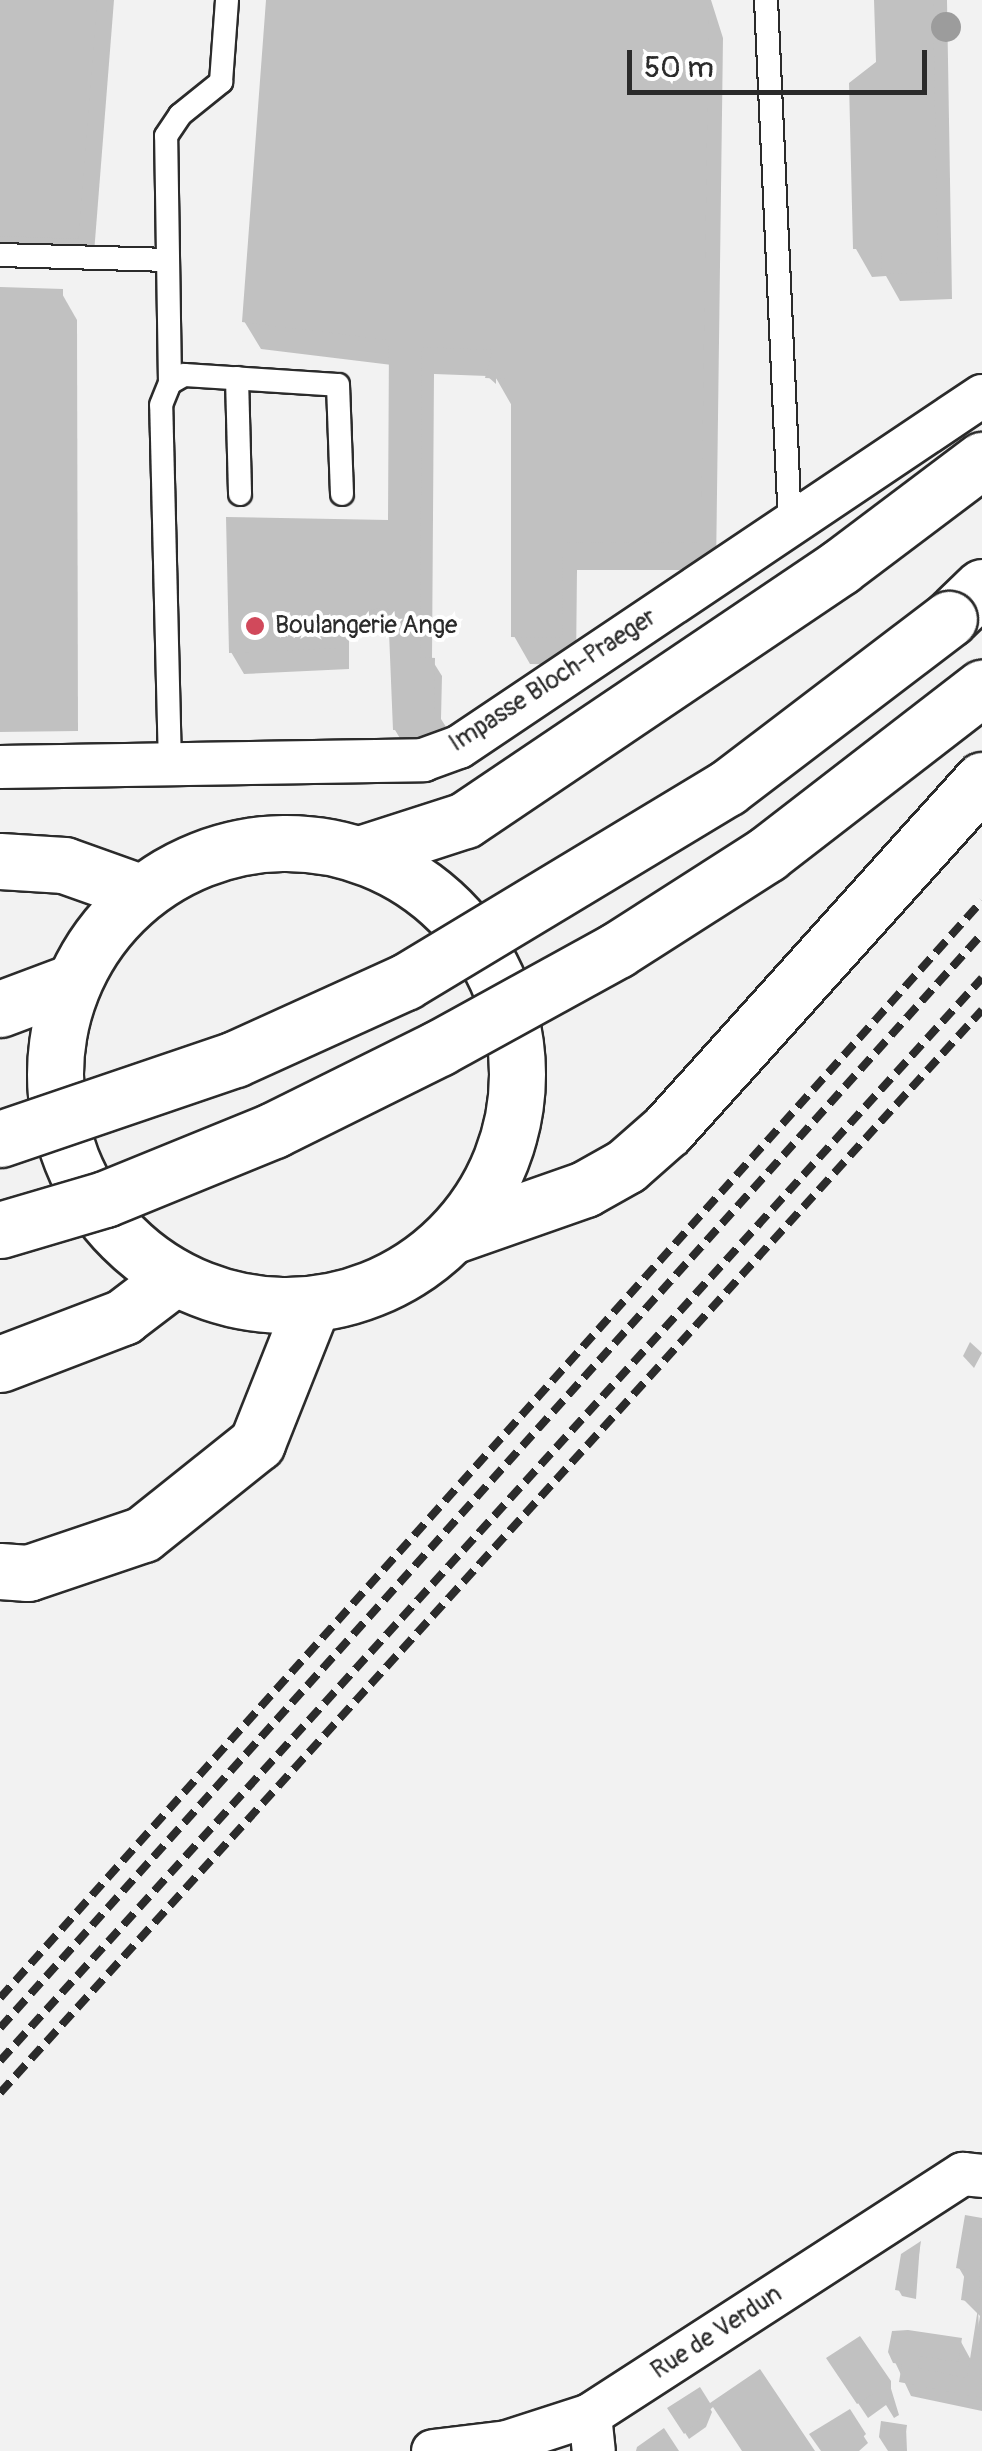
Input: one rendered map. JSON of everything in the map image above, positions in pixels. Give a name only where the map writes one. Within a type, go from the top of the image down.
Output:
[{"type":"main road","points":[[363,853],[464,820],[840,567],[982,460]]},
{"type":"main road","points":[[0,1139],[235,1059],[405,982],[728,788],[965,603]]},
{"type":"main road","points":[[0,1230],[106,1199],[274,1130],[455,1039],[617,950],[766,854],[982,688]]},
{"type":"main road","points":[[454,1235],[585,1189],[653,1142],[982,780]]},
{"type":"main road","points":[[286,840],[363,853],[422,884],[470,930],[503,987],[518,1052],[515,1118],[492,1181],[454,1235],[412,1269],[364,1292],[312,1305],[233,1299],[174,1278],[120,1237],[89,1195],[57,1117],[54,1049],[72,982],[100,933],[140,892],[209,854],[286,840]]},
{"type":"main road","points":[[0,861],[64,864],[140,892]]},
{"type":"main road","points":[[0,1009],[72,982]]},
{"type":"main road","points":[[0,1364],[123,1317],[174,1278]]},
{"type":"main road","points":[[0,1572],[28,1573],[144,1534],[257,1443],[312,1305]]},
{"type":"street","name":"Impasse Bloch-Praeger","points":[[0,766],[423,760],[459,747],[982,396]]},
{"type":"street","name":"Rue de Verdun","points":[[433,2451],[592,2433],[963,2174],[982,2176]]},
{"type":"lane","points":[[170,766],[161,405],[170,383],[166,136],[180,115],[220,82],[227,0]]},
{"type":"lane","points":[[766,0],[790,524]]},
{"type":"lane","points":[[0,255],[168,260]]},
{"type":"lane","points":[[170,383],[184,374],[338,385],[342,494]]},
{"type":"lane","points":[[237,378],[240,494]]},
{"type":"building","points":[[0,0],[97,0],[78,239],[0,236]]},
{"type":"building","points":[[266,0],[706,0],[709,8],[701,542],[563,543],[562,638],[511,637],[511,379],[485,378],[492,350],[422,347],[420,657],[435,658],[434,713],[440,713],[440,725],[432,731],[393,730],[388,608],[338,612],[338,648],[229,653],[226,517],[388,520],[389,340],[242,322]]},
{"type":"building","points":[[874,0],[933,0],[938,272],[882,274],[881,249],[853,249],[849,83],[876,62]]},
{"type":"building","points":[[0,287],[63,289],[63,704],[0,705]]},
{"type":"building","points":[[965,2215],[982,2218],[979,2303],[961,2300],[965,2270],[956,2268]]},
{"type":"building","points":[[921,2241],[913,2293],[895,2290],[901,2254]]},
{"type":"building","points":[[978,2308],[982,2398],[899,2382],[902,2364],[893,2363],[888,2352],[892,2331],[962,2338],[958,2362],[920,2356],[918,2368],[967,2378]]},
{"type":"building","points":[[860,2336],[891,2381],[891,2399],[883,2404],[876,2392],[857,2404],[826,2358]]},
{"type":"building","points":[[760,2369],[815,2451],[742,2451],[713,2407],[684,2434],[667,2408],[700,2387],[710,2403]]},
{"type":"building","points":[[850,2409],[866,2434],[849,2451],[821,2451],[809,2434]]},
{"type":"building","points":[[881,2421],[907,2425],[903,2451],[888,2451],[879,2437]]},
{"type":"building","points":[[664,2428],[679,2451],[636,2451],[637,2447]]},
{"type":"railway","points":[[0,1998],[982,901]]},
{"type":"railway","points":[[0,2028],[982,934]]},
{"type":"railway","points":[[0,2061],[982,978]]},
{"type":"railway","points":[[0,2093],[982,1010]]},
{"type":"place","name":"Boulangerie Ange","points":[[255,626]]}]
